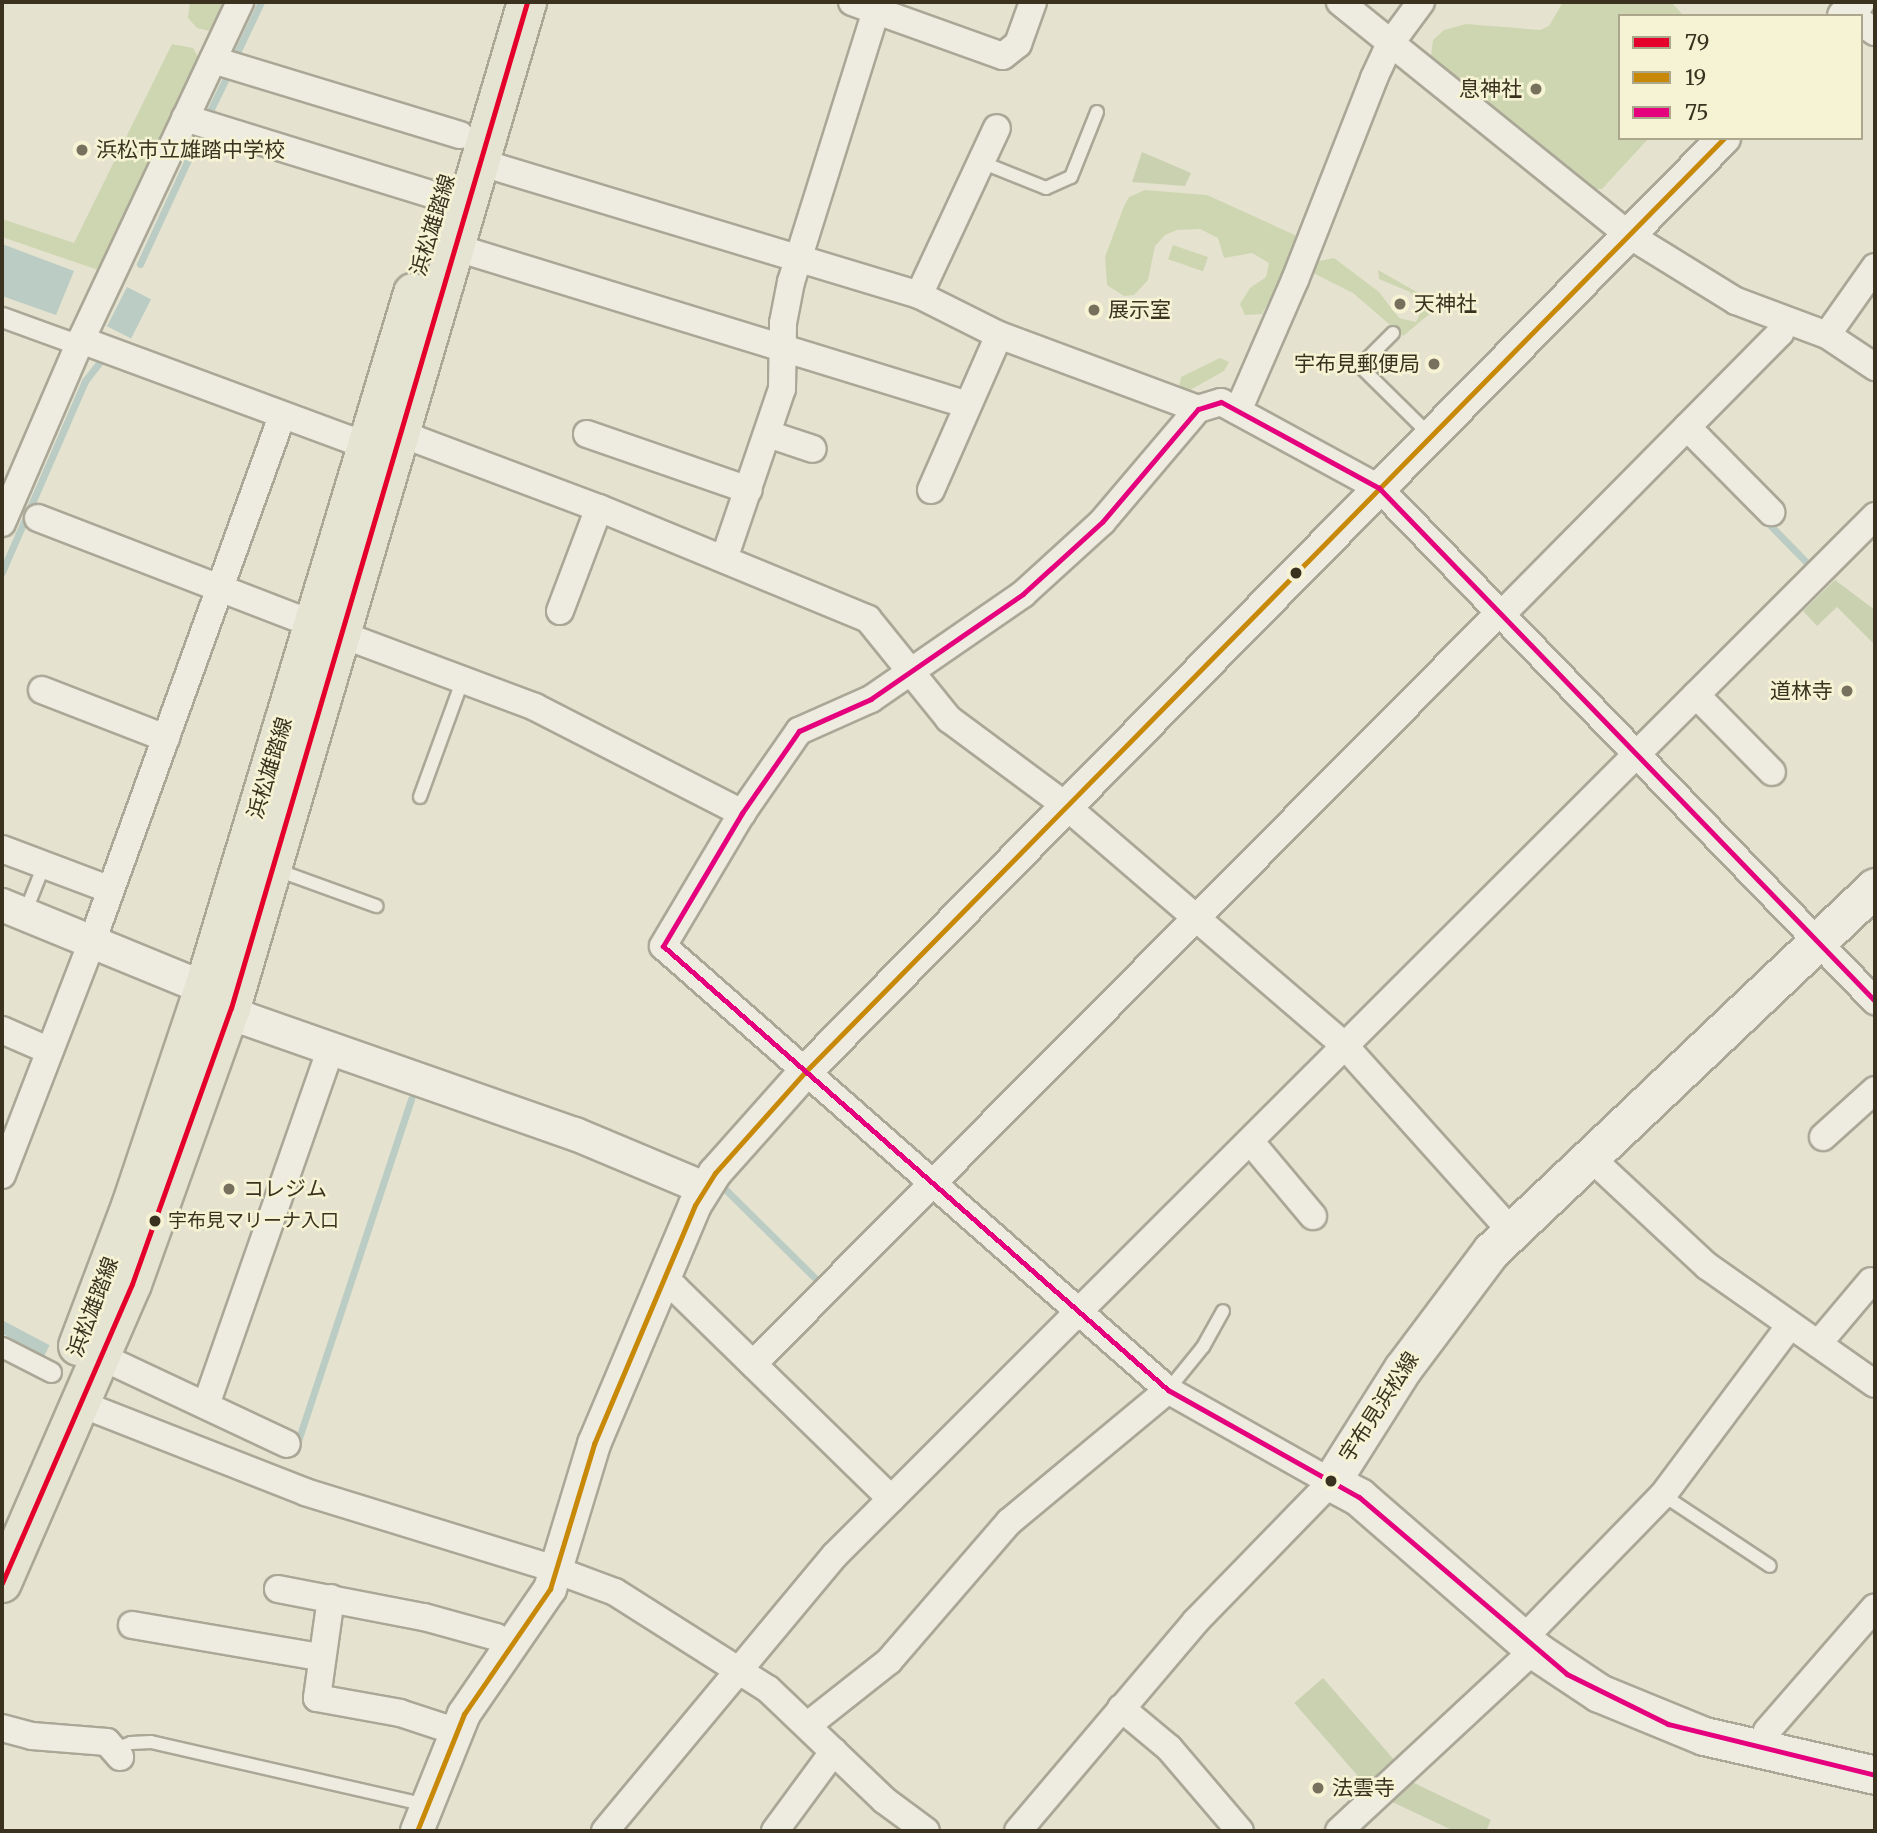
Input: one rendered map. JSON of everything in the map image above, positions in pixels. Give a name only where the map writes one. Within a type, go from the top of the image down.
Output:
[{"type":"main road","name":"浜松雄踏線","points":[[470,148],[500,2]]},
{"type":"main road","name":"浜松雄踏線","points":[[2,1583],[102,1357],[160,1210],[218,998],[470,148],[527,2]]},
{"type":"main road","name":"浜松雄踏線","points":[[383,440],[454,247],[454,202]]},
{"type":"main road","name":"浜松雄踏線","points":[[2,1521],[271,868],[327,629]]},
{"type":"main road","name":"宇布見浜松線","points":[[1875,887],[1512,1232],[1455,1295],[1331,1482],[1359,1497],[1528,1645],[1599,1693],[1633,1710],[1704,1735],[1875,1775]]},
{"type":"street","points":[[2,523],[80,343],[240,2]]},
{"type":"street","points":[[724,559],[782,389],[786,302],[864,6],[1003,56],[1018,44],[1033,2]]},
{"type":"street","points":[[1340,2],[1629,235],[1699,281],[1784,320],[1827,335],[1871,355]]},
{"type":"street","points":[[1238,411],[1390,44],[1421,2]]},
{"type":"street","points":[[213,60],[796,261],[919,295],[999,335],[1198,409]]},
{"type":"street","points":[[185,118],[454,202]]},
{"type":"street","points":[[919,295],[996,128]]},
{"type":"street","points":[[422,1818],[455,1731],[540,1608],[557,1570],[586,1465],[704,1188],[806,1071],[1722,140]]},
{"type":"street","points":[[454,247],[965,404]]},
{"type":"street","points":[[1827,335],[1875,267]]},
{"type":"street","points":[[2,317],[282,416],[383,440],[599,508],[868,619],[949,719],[1066,806],[1345,1046],[1512,1232]]},
{"type":"street","points":[[752,1364],[1780,333],[1784,320]]},
{"type":"street","points":[[931,490],[950,454],[965,404],[999,335]]},
{"type":"street","points":[[1018,1831],[1195,1622],[1331,1482],[1168,1390],[663,946],[742,813],[799,731],[861,704],[995,616],[1077,547],[1198,409],[1221,402],[1379,488],[1636,755],[1820,939],[1875,1001]]},
{"type":"street","points":[[2,1175],[92,942],[282,416]]},
{"type":"street","points":[[1687,427],[1772,512]]},
{"type":"street","points":[[587,434],[749,490]]},
{"type":"street","points":[[768,435],[813,449]]},
{"type":"street","points":[[559,611],[599,508]]},
{"type":"street","points":[[605,1831],[814,1578],[1875,516]]},
{"type":"street","points":[[38,518],[535,707],[742,813]]},
{"type":"street","points":[[42,690],[166,738]]},
{"type":"street","points":[[1696,695],[1772,772]]},
{"type":"street","points":[[2,849],[111,890]]},
{"type":"street","points":[[13,910],[218,998],[246,1019],[575,1134],[704,1188]]},
{"type":"street","points":[[2,1031],[50,1051]]},
{"type":"street","points":[[206,1405],[331,1049]]},
{"type":"street","points":[[1823,1137],[1875,1090]]},
{"type":"street","points":[[1250,1141],[1313,1216]]},
{"type":"street","points":[[1590,1157],[1684,1247],[1875,1384]]},
{"type":"street","points":[[1818,1344],[1871,1281]]},
{"type":"street","points":[[663,1283],[675,1288],[891,1499]]},
{"type":"street","points":[[1339,1831],[1528,1645],[1662,1495],[1790,1325]]},
{"type":"street","points":[[2,1347],[51,1372]]},
{"type":"street","points":[[102,1357],[287,1444]]},
{"type":"street","points":[[808,1725],[889,1661],[1009,1522],[1168,1390]]},
{"type":"street","points":[[81,1404],[315,1496],[557,1570],[623,1597],[739,1668],[808,1725],[884,1800],[926,1831]]},
{"type":"street","points":[[278,1589],[331,1598],[496,1637],[511,1649]]},
{"type":"street","points":[[331,1598],[320,1657],[317,1698],[400,1713],[455,1731]]},
{"type":"street","points":[[1763,1749],[1767,1731],[1875,1606]]},
{"type":"street","points":[[132,1625],[320,1657]]},
{"type":"street","points":[[1121,1709],[1168,1748],[1240,1831]]},
{"type":"street","points":[[2,1728],[32,1736],[107,1742],[118,1753]]},
{"type":"street","points":[[775,1831],[834,1752]]},
{"type":"lane","points":[[981,162],[1046,188],[1059,183],[1071,177],[1097,112]]},
{"type":"lane","points":[[1393,333],[1360,366],[1431,436]]},
{"type":"lane","points":[[420,797],[463,679]]},
{"type":"lane","points":[[13,910],[44,865]]},
{"type":"lane","points":[[271,868],[376,906]]},
{"type":"lane","points":[[1168,1390],[1203,1347],[1223,1311]]},
{"type":"lane","points":[[1662,1495],[1770,1566]]},
{"type":"lane","points":[[118,1753],[131,1742],[151,1742],[422,1818]]},
{"type":"green space","points":[[190,2],[231,2],[219,26],[209,31],[197,28],[188,18]]},
{"type":"green space","points":[[1563,2],[1671,2],[1682,14],[1618,14],[1618,140],[1647,140],[1602,189],[1589,189],[1430,63],[1433,40],[1444,30],[1466,24],[1540,30],[1549,26]]},
{"type":"green space","points":[[172,44],[193,48],[202,64],[101,271],[2,237],[2,219],[74,243]]},
{"type":"green space","points":[[1142,152],[1191,173],[1185,186],[1132,182]]},
{"type":"green space","points":[[1145,190],[1207,195],[1295,235],[1296,249],[1262,314],[1245,315],[1240,304],[1250,288],[1266,277],[1269,263],[1252,253],[1224,258],[1218,238],[1200,229],[1177,230],[1165,235],[1155,246],[1148,280],[1134,295],[1124,296],[1107,285],[1105,257],[1124,206],[1129,197]]},
{"type":"green space","points":[[1173,245],[1208,257],[1203,271],[1168,259]]},
{"type":"green space","points":[[1334,258],[1379,292],[1399,318],[1416,322],[1422,309],[1410,292],[1379,279],[1378,270],[1431,300],[1432,312],[1403,336],[1353,293],[1311,272],[1315,262]]},
{"type":"green space","points":[[1220,358],[1229,362],[1224,371],[1190,390],[1179,388],[1181,377]]},
{"type":"green space","points":[[1835,580],[1875,610],[1875,645],[1837,607],[1817,626],[1803,611]]},
{"type":"green space","points":[[1323,1678],[1400,1767],[1372,1792],[1294,1703]]},
{"type":"green space","points":[[1410,1781],[1491,1820],[1486,1831],[1454,1831],[1388,1800]]},
{"type":"shaded area","points":[[2,244],[74,271],[56,315],[2,296]]},
{"type":"shaded area","points":[[127,287],[151,299],[131,338],[107,326]]},
{"type":"shaded area","points":[[2,1320],[50,1345],[44,1356],[2,1334]]},
{"type":"waterway","points":[[233,61],[261,2]]},
{"type":"waterway","points":[[209,113],[229,72]]},
{"type":"waterway","points":[[140,264],[198,138]]},
{"type":"waterway","points":[[2,572],[85,381],[102,359]]},
{"type":"waterway","points":[[1764,519],[1810,566]]},
{"type":"waterway","points":[[296,1447],[411,1099]]},
{"type":"waterway","points":[[725,1189],[819,1282]]},
{"type":"transit line","name":"79","points":[[2,1583],[132,1284],[231,1008],[527,2]]},
{"type":"transit line","name":"19","points":[[417,1831],[464,1714],[550,1589],[594,1444],[695,1205],[715,1173],[806,1071],[1722,140]]},
{"type":"transit line","name":"75","points":[[1875,1001],[1379,488],[1221,402],[1198,409],[1102,522],[1023,594],[871,699],[799,731],[742,813],[663,946],[1168,1390],[1359,1497],[1567,1674],[1668,1724],[1875,1775]]},
{"type":"place","name":"息神社","points":[[1536,89]]},
{"type":"place","name":"浜松市立雄踏中学校","points":[[82,150]]},
{"type":"place","name":"天神社","points":[[1400,304]]},
{"type":"place","name":"展示室","points":[[1094,310]]},
{"type":"place","name":"宇布見郵便局","points":[[1434,364]]},
{"type":"place","name":"道林寺","points":[[1847,691]]},
{"type":"place","name":"コレジム","points":[[229,1189]]},
{"type":"place","name":"宇布見マリーナ入口","points":[[155,1221]]},
{"type":"place","name":"法雲寺","points":[[1318,1788]]}]
